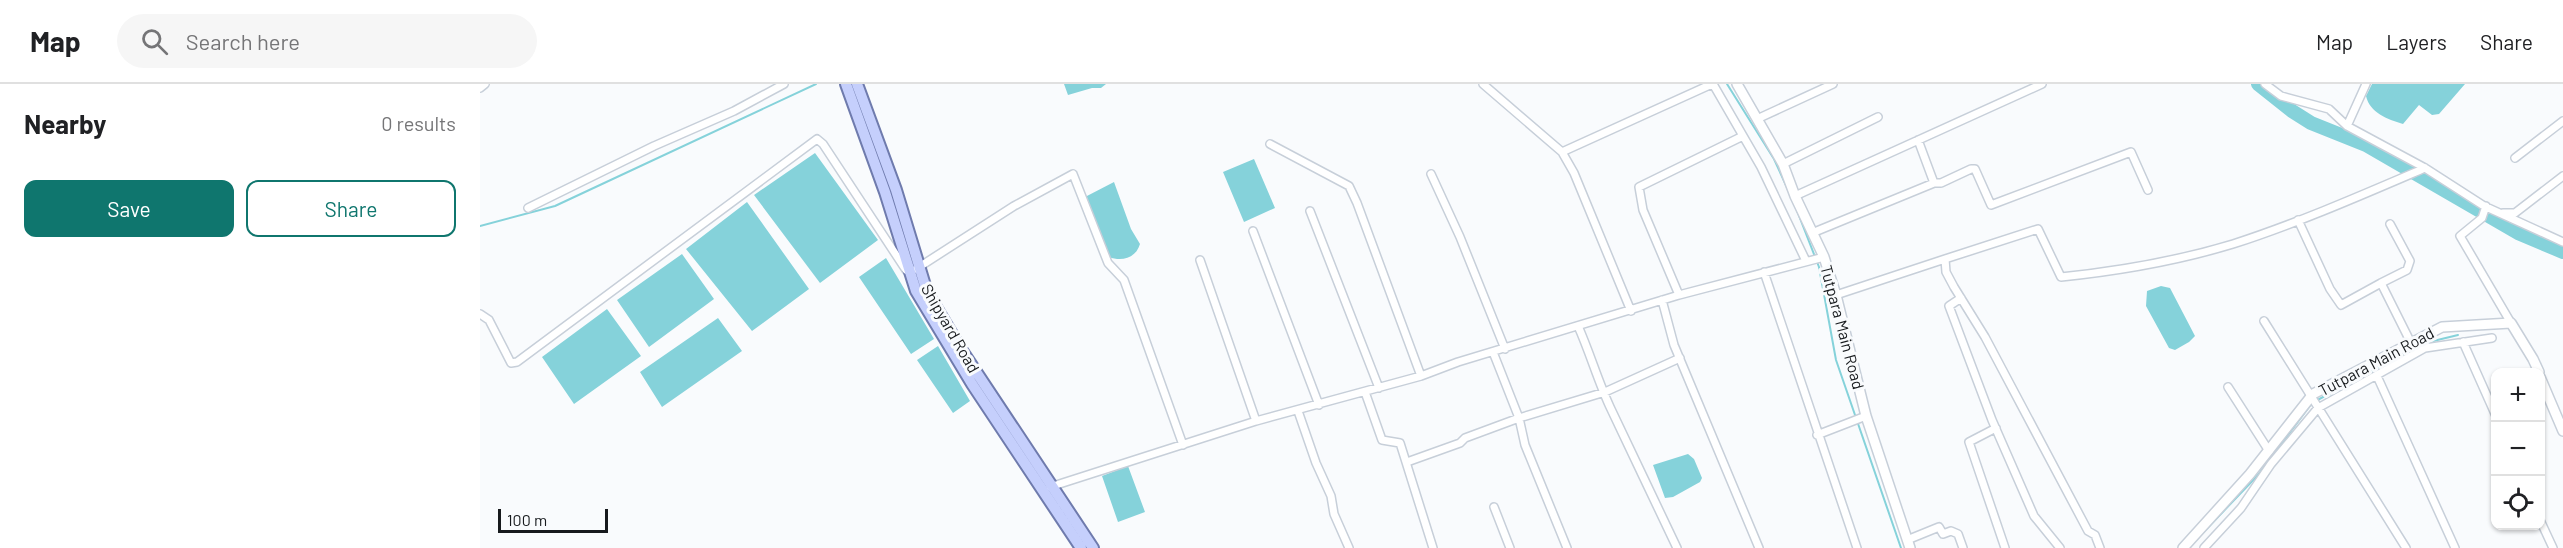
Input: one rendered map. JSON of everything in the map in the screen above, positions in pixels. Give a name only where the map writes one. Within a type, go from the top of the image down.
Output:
[{"type":"main road","name":"Shipyard Road","points":[[846,84],[935,324],[1047,488],[1093,548]]},
{"type":"main road","name":"Shipyard Road","points":[[857,84],[896,190],[914,271]]},
{"type":"main road","name":"Shipyard Road","points":[[1047,488],[1081,548]]},
{"type":"street","points":[[480,88],[485,84]]},
{"type":"street","points":[[528,208],[654,146],[734,111],[784,84]]},
{"type":"street","points":[[1483,84],[1562,152],[1574,172],[1631,311]]},
{"type":"street","points":[[1562,152],[1713,84],[1761,167],[1806,261]]},
{"type":"street","name":"Tutpara Main Road","points":[[1737,84],[1783,164],[1795,196],[1824,257],[1836,295],[1859,419],[1909,544]]},
{"type":"street","points":[[1757,119],[1833,84]]},
{"type":"street","points":[[1795,196],[2042,84]]},
{"type":"street","points":[[2265,84],[2281,96],[2329,110],[2347,126],[2425,168],[2486,207],[2563,242]]},
{"type":"street","points":[[2347,126],[2366,84]]},
{"type":"street","points":[[1783,164],[1878,117]]},
{"type":"street","points":[[2515,158],[2563,121]]},
{"type":"street","points":[[1679,295],[1643,210],[1639,187],[1743,136]]},
{"type":"street","points":[[480,314],[489,320],[511,363],[517,362],[817,139],[914,271],[1014,206],[1073,174],[1108,262],[1124,280],[1183,445]]},
{"type":"street","points":[[1918,140],[1934,183]]},
{"type":"street","points":[[1270,144],[1349,186],[1421,376]]},
{"type":"street","points":[[1812,233],[1971,169],[1975,170],[1991,204],[2131,152],[2148,190]]},
{"type":"street","points":[[1836,295],[2038,229],[2061,277],[2130,269],[2221,247],[2361,196],[2425,168]]},
{"type":"street","points":[[1431,174],[1460,237],[1505,349]]},
{"type":"street","points":[[2498,213],[2515,213],[2563,177]]},
{"type":"street","points":[[2486,207],[2482,218],[2460,236],[2537,368]]},
{"type":"street","points":[[1310,211],[1379,388]]},
{"type":"street","points":[[2298,220],[2330,288],[2341,305],[2407,270],[2410,261],[2390,224]]},
{"type":"street","points":[[1253,231],[1319,405]]},
{"type":"street","points":[[1047,488],[1256,421],[1421,376],[1662,300],[1824,257]]},
{"type":"street","points":[[1945,259],[1946,272],[2005,374],[2088,531],[2095,536],[2100,548]]},
{"type":"street","points":[[1200,260],[1256,421]]},
{"type":"street","points":[[1764,272],[1817,435],[1857,548]]},
{"type":"street","points":[[2382,283],[2413,348]]},
{"type":"street","points":[[1961,298],[1949,306],[1996,428],[2034,516],[2060,548]]},
{"type":"street","points":[[1662,300],[1674,345],[1759,548]]},
{"type":"street","points":[[2264,321],[2406,548]]},
{"type":"street","name":"Tutpara Main Road","points":[[2183,548],[2315,402],[2413,348],[2442,327],[2511,323]]},
{"type":"street","points":[[1578,326],[1605,392],[1677,548]]},
{"type":"street","points":[[2204,548],[2241,508],[2315,402],[2377,376],[2413,348],[2492,338]]},
{"type":"street","points":[[2463,342],[2491,405]]},
{"type":"street","points":[[1493,352],[1519,418],[1525,445],[1567,548]]},
{"type":"street","points":[[1407,462],[1519,418],[1605,392],[1680,358]]},
{"type":"street","points":[[2377,376],[2456,548]]},
{"type":"street","points":[[2228,387],[2269,451]]},
{"type":"street","points":[[2545,387],[2563,431]]},
{"type":"street","points":[[1365,392],[1382,440],[1400,443],[1433,548]]},
{"type":"street","points":[[1298,411],[1316,463],[1331,496],[1334,514],[1349,548]]},
{"type":"street","points":[[1817,435],[1859,419]]},
{"type":"street","points":[[1996,428],[1969,442],[2005,548]]},
{"type":"street","points":[[1494,507],[1510,548]]},
{"type":"street","points":[[1909,544],[1939,527],[1942,534],[1951,531],[1958,534],[1963,548]]},
{"type":"street","points":[[2545,529],[2553,548]]},
{"type":"water","points":[[1064,84],[1106,84],[1101,88],[1092,88],[1068,95]]},
{"type":"water","points":[[2372,84],[2465,84],[2439,114],[2432,115],[2419,105],[2403,124],[2385,117],[2371,107],[2366,96]]},
{"type":"water","points":[[815,153],[878,240],[820,283],[754,195]]},
{"type":"water","points":[[1254,159],[1275,208],[1244,222],[1223,172]]},
{"type":"water","points":[[1114,182],[1131,229],[1140,244],[1132,256],[1123,259],[1109,257],[1085,197]]},
{"type":"water","points":[[747,202],[809,289],[752,331],[686,249]]},
{"type":"water","points":[[682,254],[714,299],[649,347],[617,300]]},
{"type":"water","points":[[886,258],[934,339],[911,354],[859,277]]},
{"type":"water","points":[[2161,286],[2170,288],[2195,336],[2175,350],[2169,348],[2146,306],[2147,291]]},
{"type":"water","points":[[607,309],[641,356],[574,404],[542,357]]},
{"type":"water","points":[[718,318],[742,351],[662,407],[640,372]]},
{"type":"water","points":[[938,346],[970,401],[953,413],[917,360]]},
{"type":"water","points":[[1688,454],[1694,459],[1702,478],[1700,482],[1673,497],[1665,498],[1653,465]]},
{"type":"water","points":[[1128,466],[1145,512],[1118,522],[1102,476]]},
{"type":"waterway","points":[[480,226],[555,206],[816,84]]},
{"type":"waterway","points":[[1727,84],[1774,159],[1790,194]]},
{"type":"waterway","points":[[2258,84],[2311,123],[2366,145],[2518,233],[2563,252]]},
{"type":"waterway","points":[[1796,208],[1819,267],[1836,360],[1901,548]]},
{"type":"waterway","points":[[2196,540],[2258,475],[2312,403],[2421,344],[2458,335]]}]
